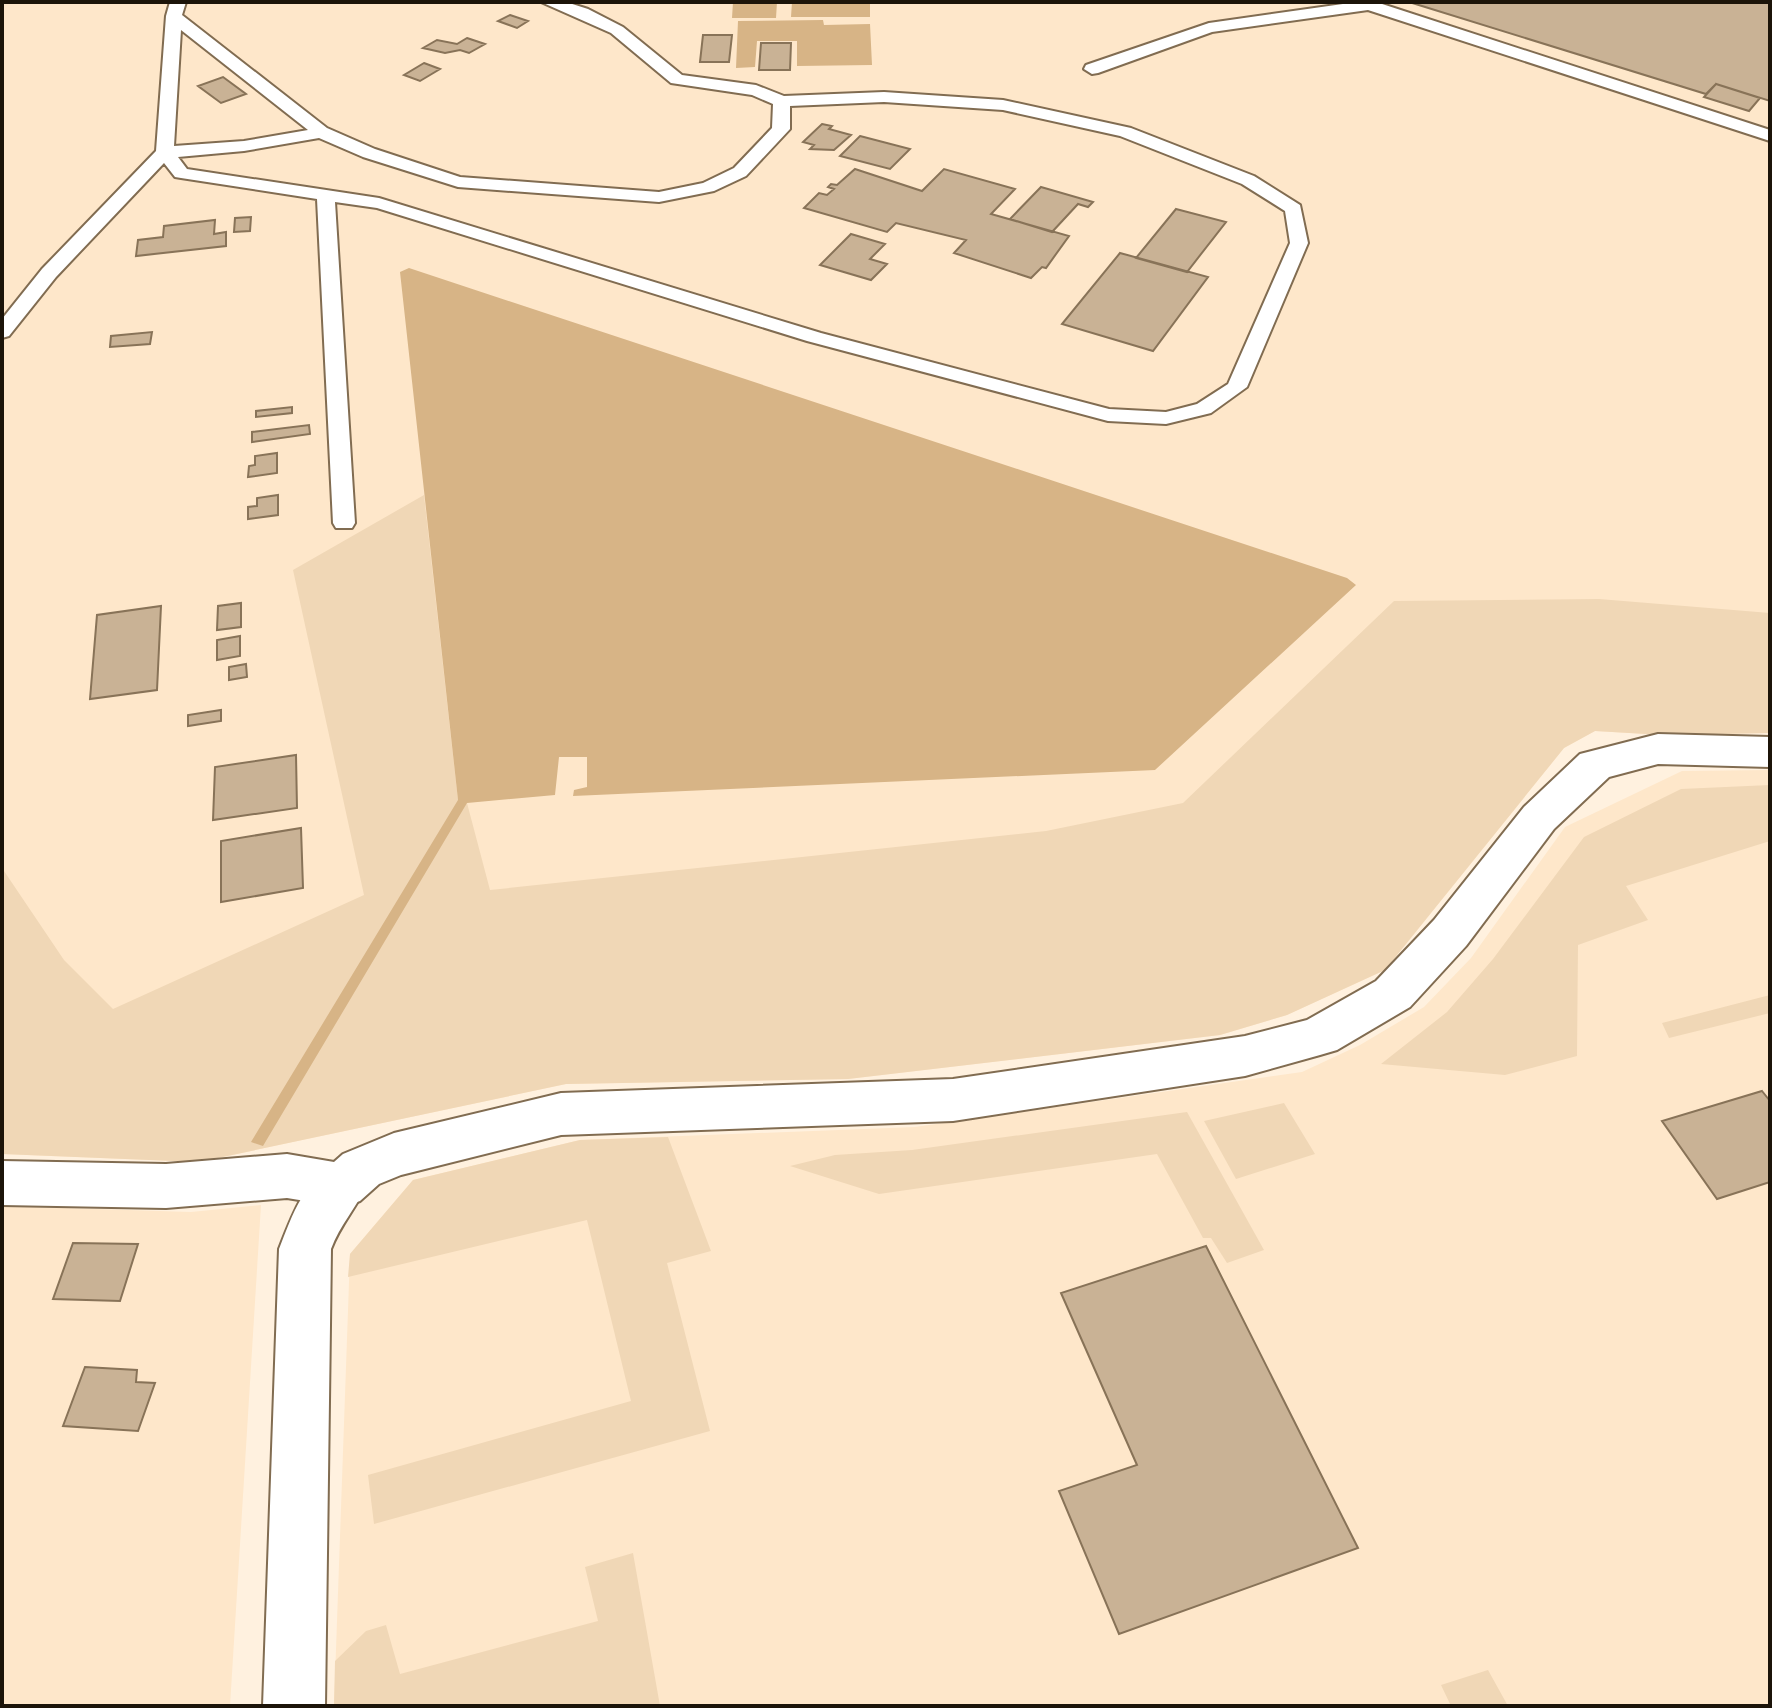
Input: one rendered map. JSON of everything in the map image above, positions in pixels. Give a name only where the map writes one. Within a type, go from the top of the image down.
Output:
[{"type":"street","points":[[294,1706],[305,1249],[319,1213],[342,1185],[361,1169],[394,1155],[561,1114],[953,1100],[1245,1056],[1320,1036],[1393,994],[1450,933],[1539,818],[1595,765],[1658,749],[1770,752]]},
{"type":"street","points":[[2,1183],[166,1186],[287,1176],[342,1185]]},
{"type":"lane","points":[[165,152],[181,173],[379,203],[814,337],[1108,415],[1166,418],[1204,409],[1237,387],[1299,243],[1294,209],[1248,180],[1125,132],[1003,105],[884,97],[782,101],[756,90],[677,79],[617,30],[582,12],[549,2]]},
{"type":"lane","points":[[1092,69],[1209,28],[1369,5],[1770,136]]},
{"type":"lane","points":[[176,9],[321,132],[369,153],[458,182],[659,197],[708,187],[740,172],[781,129],[782,101]]},
{"type":"lane","points":[[2,332],[49,273],[165,152],[176,9]]},
{"type":"lane","points":[[165,152],[217,150],[282,142],[321,132]]},
{"type":"lane","points":[[326,196],[344,523]]},
{"type":"shaded area","points":[[2,2],[1770,2],[1770,733],[1663,735],[1595,731],[1564,748],[1385,970],[1287,1015],[1220,1035],[848,1079],[566,1084],[199,1162],[2,1154]]},
{"type":"shaded area","points":[[733,2],[777,2],[776,18],[732,18]]},
{"type":"shaded area","points":[[792,2],[870,2],[870,17],[791,17]]},
{"type":"shaded area","points":[[823,20],[824,25],[870,24],[872,65],[797,66],[797,41],[757,41],[755,67],[736,68],[738,21]]},
{"type":"shaded area","points":[[409,268],[1347,578],[1356,585],[1155,770],[573,796],[574,790],[587,787],[587,757],[559,757],[555,795],[467,803],[263,1146],[251,1142],[458,800],[400,272]]},
{"type":"shaded area","points":[[424,495],[458,800],[467,803],[490,890],[1046,831],[1183,803],[1394,601],[1599,599],[1770,613],[1770,733],[1663,735],[1595,731],[1564,748],[1385,970],[1287,1015],[1220,1035],[848,1079],[566,1084],[199,1162],[2,1154],[2,868],[64,960],[113,1009],[364,895],[293,570]]},
{"type":"shaded area","points":[[1770,770],[1770,1706],[334,1706],[350,1254],[413,1180],[580,1140],[915,1127],[1302,1072],[1360,1045],[1424,1007],[1471,958],[1565,827],[1682,771]]},
{"type":"shaded area","points":[[1770,785],[1770,841],[1626,886],[1648,920],[1578,945],[1577,1056],[1505,1075],[1381,1064],[1447,1012],[1493,959],[1584,837],[1681,789]]},
{"type":"shaded area","points":[[1770,995],[1770,1013],[1669,1038],[1662,1023]]},
{"type":"shaded area","points":[[1284,1103],[1315,1154],[1236,1179],[1204,1121]]},
{"type":"shaded area","points":[[1187,1112],[1264,1250],[1227,1263],[1211,1238],[1203,1238],[1157,1154],[879,1194],[790,1166],[835,1155],[912,1150]]},
{"type":"shaded area","points":[[668,1137],[711,1251],[667,1263],[710,1431],[374,1524],[368,1475],[631,1401],[587,1220],[348,1277],[350,1254],[413,1180],[580,1140]]},
{"type":"shaded area","points":[[261,1205],[230,1706],[2,1706],[2,1206],[191,1212]]},
{"type":"shaded area","points":[[633,1553],[660,1706],[334,1706],[335,1661],[366,1631],[386,1625],[400,1674],[598,1621],[585,1567]]},
{"type":"shaded area","points":[[1488,1670],[1508,1706],[1451,1706],[1441,1685]]},
{"type":"building","points":[[1409,2],[1770,2],[1770,101],[1716,84],[1706,94]]},
{"type":"building","points":[[510,15],[528,21],[517,28],[498,21]]},
{"type":"building","points":[[703,35],[732,35],[729,62],[700,62]]},
{"type":"building","points":[[467,38],[485,44],[469,53],[460,50],[445,53],[423,48],[437,40],[457,44]]},
{"type":"building","points":[[761,43],[791,43],[790,70],[759,70]]},
{"type":"building","points":[[424,63],[440,69],[420,81],[404,75]]},
{"type":"building","points":[[223,77],[246,94],[221,103],[198,86]]},
{"type":"building","points":[[1716,84],[1760,98],[1749,111],[1704,97]]},
{"type":"building","points":[[822,124],[851,135],[834,150],[810,149],[814,145],[803,142]]},
{"type":"building","points":[[860,136],[910,149],[890,169],[840,156]]},
{"type":"building","points":[[855,169],[922,191],[944,169],[1015,189],[991,214],[1069,236],[1046,268],[1042,267],[1031,278],[954,253],[966,240],[896,223],[887,232],[804,208],[819,193],[827,195],[834,189],[828,187],[831,184],[837,185]]},
{"type":"building","points":[[1041,187],[1093,202],[1088,207],[1078,204],[1052,232],[1010,219]]},
{"type":"building","points":[[1176,209],[1226,222],[1187,272],[1136,258]]},
{"type":"building","points":[[251,217],[250,231],[234,232],[235,218]]},
{"type":"building","points":[[215,220],[214,234],[226,232],[226,246],[136,256],[138,240],[163,237],[164,226]]},
{"type":"building","points":[[851,234],[885,244],[870,259],[887,264],[871,280],[820,265]]},
{"type":"building","points":[[1120,253],[1208,277],[1153,351],[1062,324]]},
{"type":"building","points":[[152,332],[150,344],[110,347],[111,336]]},
{"type":"building","points":[[292,407],[292,413],[256,417],[256,411]]},
{"type":"building","points":[[309,425],[310,434],[252,442],[252,432]]},
{"type":"building","points":[[277,453],[277,473],[248,477],[249,466],[255,465],[255,456]]},
{"type":"building","points":[[278,495],[278,515],[248,519],[248,507],[257,506],[257,498]]},
{"type":"building","points":[[241,603],[241,627],[217,630],[218,606]]},
{"type":"building","points":[[161,606],[157,690],[90,699],[97,615]]},
{"type":"building","points":[[240,636],[240,656],[217,660],[217,640]]},
{"type":"building","points":[[246,664],[247,677],[229,680],[229,667]]},
{"type":"building","points":[[221,710],[221,721],[188,726],[188,715]]},
{"type":"building","points":[[296,755],[297,808],[213,820],[215,767]]},
{"type":"building","points":[[301,828],[303,888],[221,902],[221,841]]},
{"type":"building","points":[[1762,1091],[1770,1101],[1770,1182],[1717,1199],[1662,1121]]},
{"type":"building","points":[[73,1243],[138,1244],[120,1301],[53,1299]]},
{"type":"building","points":[[1206,1246],[1358,1548],[1119,1634],[1059,1491],[1137,1465],[1061,1293]]},
{"type":"building","points":[[85,1367],[137,1370],[136,1382],[155,1383],[138,1431],[63,1426]]}]
